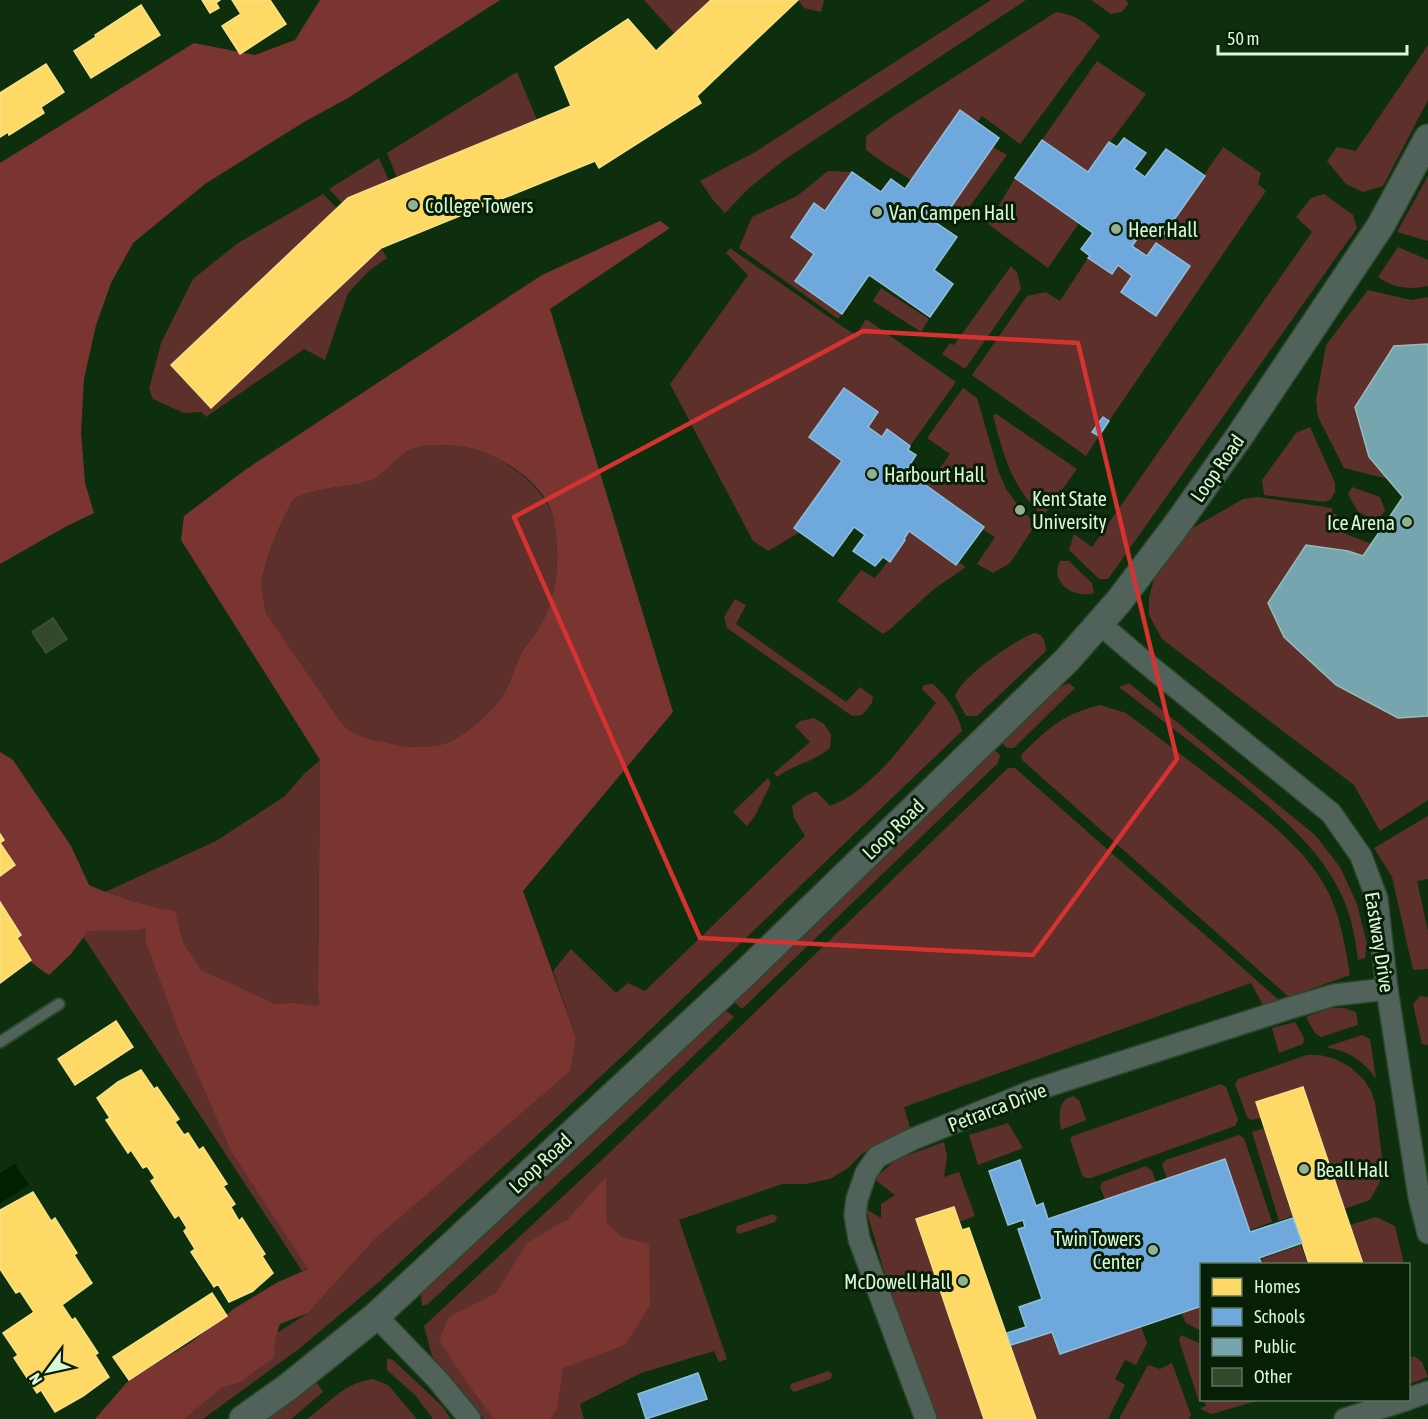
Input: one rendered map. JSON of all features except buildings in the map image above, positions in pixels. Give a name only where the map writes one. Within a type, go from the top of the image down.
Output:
[{"type":"street","name":"Loop Road","points":[[243,1419],[288,1387],[375,1316],[744,974],[1059,668],[1100,624],[1176,526],[1239,437],[1381,225],[1428,138]]},
{"type":"street","name":"Eastway Drive","points":[[1100,624],[1331,813],[1361,856],[1377,899],[1419,1197],[1428,1233]]},
{"type":"street","name":"Petrarca Drive","points":[[926,1419],[859,1239],[855,1215],[857,1199],[866,1173],[878,1157],[913,1139],[1035,1090],[1334,995],[1388,989]]},
{"type":"street","points":[[375,1316],[437,1379],[470,1419]]},
{"type":"street","points":[[1410,1398],[1428,1392]]},
{"type":"street","points":[[1345,1419],[1401,1401]]},
{"type":"lane","points":[[0,1042],[59,1004]]},
{"type":"highlighted area","points":[[863,331],[1078,343],[1177,759],[1033,955],[700,938],[514,517]]},
{"type":"shaded area","points":[[320,0],[500,0],[348,98],[304,122],[205,184],[133,243],[111,283],[96,325],[84,379],[81,433],[85,483],[94,513],[0,564],[0,163],[194,43],[255,55],[295,40]]},
{"type":"shaded area","points":[[644,0],[711,0],[675,34]]},
{"type":"shaded area","points":[[798,0],[824,0],[821,12],[804,8]]},
{"type":"shaded area","points":[[991,0],[1026,0],[784,160],[748,189],[725,213],[700,181],[755,152]]},
{"type":"shaded area","points":[[1091,0],[1125,0],[1129,3],[1122,12],[1111,14]]},
{"type":"shaded area","points":[[1056,12],[1080,20],[1100,36],[1020,144],[982,116],[977,122],[960,110],[911,180],[866,150],[866,136]]},
{"type":"shaded area","points":[[1428,45],[1428,100],[1383,186],[1363,192],[1346,184],[1327,161],[1337,147],[1356,151]]},
{"type":"shaded area","points":[[1097,61],[1146,94],[1088,172],[1042,140]]},
{"type":"shaded area","points":[[517,72],[537,120],[397,178],[387,153]]},
{"type":"shaded area","points":[[993,147],[1007,155],[957,224],[944,217]]},
{"type":"shaded area","points":[[1223,147],[1261,173],[1258,184],[1266,191],[1109,421],[1102,417],[1093,431],[1099,436],[1086,456],[972,375],[1027,296],[1046,292],[1060,301],[1088,258],[1111,274],[1118,265],[1132,276],[1121,292],[1156,316],[1190,266],[1157,243],[1147,256],[1132,246],[1147,225],[1163,236]]},
{"type":"shaded area","points":[[379,158],[389,181],[348,198],[342,203],[329,189]]},
{"type":"shaded area","points":[[828,171],[852,172],[825,211],[814,203],[791,237],[814,254],[795,281],[842,314],[838,319],[739,248],[752,217],[797,196]]},
{"type":"shaded area","points":[[1428,176],[1428,241],[1397,232]]},
{"type":"shaded area","points":[[1015,178],[1079,223],[1048,268],[988,224]]},
{"type":"shaded area","points":[[323,194],[337,208],[171,365],[211,408],[381,248],[387,258],[370,270],[348,293],[325,360],[304,349],[206,417],[201,412],[184,413],[153,399],[149,389],[161,343],[193,279],[238,243]]},
{"type":"shaded area","points":[[1324,194],[1353,215],[1357,228],[1108,579],[1099,579],[1069,550],[1074,534],[1092,547],[1312,232],[1296,217],[1311,198]]},
{"type":"shaded area","points":[[660,221],[670,228],[550,309],[673,712],[523,891],[576,1037],[570,1071],[374,1240],[308,1313],[280,1324],[275,1340],[274,1357],[240,1382],[221,1388],[184,1419],[95,1419],[129,1380],[190,1343],[235,1308],[278,1282],[308,1269],[231,1151],[178,1029],[146,942],[146,927],[139,930],[88,931],[71,954],[49,975],[20,952],[4,931],[0,923],[0,752],[13,760],[71,846],[89,885],[131,901],[175,911],[183,943],[201,970],[275,1004],[294,1003],[316,1006],[320,1004],[318,991],[320,760],[181,540],[184,516],[245,470],[542,275]],"holes":[[[428,445],[460,446],[473,449],[501,460],[527,478],[538,489],[552,513],[557,543],[557,563],[551,602],[544,620],[523,650],[507,688],[496,705],[470,729],[452,740],[431,747],[411,747],[366,738],[343,725],[266,613],[262,580],[275,538],[294,499],[318,490],[371,480],[404,454]]]},
{"type":"shaded area","points":[[1398,247],[1428,260],[1428,286],[1402,287],[1390,284],[1378,277]]},
{"type":"shaded area","points":[[730,248],[856,335],[866,319],[956,382],[910,446],[888,430],[882,437],[868,427],[878,412],[844,388],[809,437],[842,461],[800,532],[768,551],[753,541],[670,384],[748,275],[726,253]]},
{"type":"shaded area","points":[[1011,266],[1017,272],[1021,289],[965,369],[942,354],[950,343],[954,345]]},
{"type":"shaded area","points":[[881,288],[929,319],[921,332],[873,301]]},
{"type":"shaded area","points":[[1368,290],[1411,300],[1428,297],[1428,344],[1394,346],[1355,407],[1388,479],[1344,468],[1318,417],[1316,400],[1326,345]]},
{"type":"shaded area","points":[[963,388],[977,398],[998,470],[1006,489],[1019,507],[1036,524],[1010,563],[993,573],[977,564],[995,537],[982,529],[984,526],[923,483],[928,477],[932,479],[950,454],[927,438]]},
{"type":"shaded area","points":[[996,414],[1077,469],[1043,516],[1032,506],[1010,470],[993,415]]},
{"type":"shaded area","points":[[1310,427],[1335,483],[1335,492],[1330,500],[1324,502],[1264,495],[1262,480],[1296,433]]},
{"type":"shaded area","points":[[428,445],[460,446],[486,453],[524,476],[543,497],[552,514],[556,531],[557,563],[553,592],[544,620],[523,650],[509,683],[496,705],[470,729],[452,740],[431,747],[418,747],[366,738],[343,725],[266,613],[262,584],[270,549],[294,499],[318,490],[371,480],[404,454]]},
{"type":"shaded area","points":[[1352,487],[1380,497],[1385,510],[1378,522],[1358,512],[1348,494]]},
{"type":"shaded area","points":[[1258,497],[1332,508],[1333,514],[1336,514],[1346,534],[1372,544],[1363,556],[1348,551],[1306,545],[1268,603],[1284,637],[1336,685],[1398,718],[1428,716],[1428,800],[1380,831],[1354,785],[1162,639],[1149,615],[1149,597],[1155,576],[1191,529],[1243,499]]},
{"type":"shaded area","points":[[909,531],[956,565],[959,562],[966,567],[934,589],[883,634],[837,601],[861,570],[875,578],[888,561],[890,562]]},
{"type":"shaded area","points":[[1060,561],[1069,561],[1092,583],[1094,593],[1079,594],[1065,588],[1058,576],[1057,569]]},
{"type":"shaded area","points":[[735,599],[746,605],[736,624],[846,702],[860,687],[873,697],[872,703],[862,715],[852,716],[727,628],[724,617]]},
{"type":"shaded area","points":[[1034,633],[1042,637],[1046,651],[977,716],[966,716],[955,696],[959,688],[990,660],[1014,643]]},
{"type":"shaded area","points":[[1069,683],[1075,688],[1014,748],[1007,748],[1000,741],[1053,690]]},
{"type":"shaded area","points":[[1129,683],[1315,835],[1340,867],[1357,904],[1367,944],[1365,958],[1358,960],[1349,913],[1329,872],[1310,847],[1236,778],[1119,687]]},
{"type":"shaded area","points":[[933,684],[951,705],[962,731],[629,1050],[380,1281],[300,1348],[203,1419],[161,1419],[238,1358],[308,1313],[373,1241],[302,1271],[66,910],[216,841],[285,796],[320,760],[318,991],[374,1240],[509,1123],[576,1037],[553,971],[571,949],[616,993],[628,983],[645,991],[805,836],[794,818],[792,806],[816,791],[830,806],[861,788],[889,762],[936,703],[922,689],[924,685]]},
{"type":"shaded area","points":[[1100,705],[1126,713],[1285,836],[1308,861],[1331,898],[1340,923],[1350,975],[1289,997],[1021,759],[1022,754],[1057,723],[1075,713]]},
{"type":"shaded area","points":[[814,718],[824,724],[831,735],[830,748],[777,777],[774,773],[810,742],[795,726],[800,721]]},
{"type":"shaded area","points":[[993,749],[1000,755],[998,763],[742,1009],[731,999]]},
{"type":"shaded area","points":[[1008,768],[1015,768],[1279,1000],[1263,1005],[1251,983],[904,1107],[910,1128],[862,1154],[848,1168],[830,1179],[805,1184],[782,1184],[679,1220],[727,1359],[719,1362],[714,1351],[641,1373],[580,1404],[584,1419],[484,1419],[432,1356],[424,1326],[605,1157]]},
{"type":"shaded area","points":[[768,778],[771,783],[755,816],[747,826],[733,812]]},
{"type":"shaded area","points":[[1428,816],[1428,879],[1417,881],[1428,931],[1428,969],[1413,970],[1392,877],[1374,848]]},
{"type":"shaded area","points":[[1420,996],[1428,997],[1428,1045],[1422,1044],[1413,1004]]},
{"type":"shaded area","points":[[1330,1008],[1344,1008],[1356,1012],[1358,1025],[1321,1037],[1315,1033],[1306,1017]]},
{"type":"shaded area","points":[[724,1009],[734,1017],[428,1304],[422,1306],[421,1294]]},
{"type":"shaded area","points":[[1295,1022],[1304,1038],[1303,1044],[1279,1053],[1272,1028]]},
{"type":"shaded area","points":[[1362,1035],[1370,1039],[1376,1079],[1367,1067],[1355,1058],[1342,1051],[1328,1048]]},
{"type":"shaded area","points":[[1307,1055],[1320,1055],[1335,1059],[1350,1067],[1364,1080],[1375,1102],[1384,1174],[1370,1200],[1344,1209],[1303,1087],[1256,1102],[1261,1118],[1251,1120],[1247,1117],[1235,1084],[1238,1079]]},
{"type":"shaded area","points":[[1221,1084],[1226,1087],[1238,1120],[1235,1126],[1091,1178],[1082,1175],[1070,1139],[1073,1136]]},
{"type":"shaded area","points":[[1073,1096],[1079,1100],[1086,1120],[1061,1130],[1060,1110],[1064,1101]]},
{"type":"shaded area","points":[[1008,1123],[1023,1148],[978,1165],[969,1135]]},
{"type":"shaded area","points":[[1264,1128],[1292,1216],[1279,1221],[1252,1132]]},
{"type":"shaded area","points":[[1239,1135],[1244,1138],[1272,1222],[1250,1230],[1225,1159],[1167,1179],[1162,1165],[1166,1160]]},
{"type":"shaded area","points":[[944,1142],[947,1157],[944,1177],[959,1172],[975,1216],[959,1222],[954,1207],[916,1220],[984,1419],[937,1419],[887,1281],[866,1209],[881,1218],[881,1204],[895,1195],[874,1179],[897,1159]]},
{"type":"shaded area","points":[[15,1164],[29,1185],[0,1203],[0,1173]]},
{"type":"shaded area","points":[[1146,1166],[1152,1171],[1156,1182],[1105,1200],[1100,1187],[1102,1182]]},
{"type":"shaded area","points":[[606,1177],[606,1222],[622,1237],[649,1244],[650,1305],[625,1345],[563,1368],[557,1409],[550,1419],[494,1419],[439,1340],[449,1317],[496,1293],[527,1243],[568,1219]]},
{"type":"shaded area","points":[[773,1214],[777,1217],[775,1222],[739,1234],[736,1231],[737,1226]]},
{"type":"shaded area","points":[[1376,1217],[1395,1226],[1404,1263],[1363,1263],[1350,1225]]},
{"type":"shaded area","points":[[1301,1245],[1308,1263],[1263,1263],[1261,1259]]},
{"type":"shaded area","points":[[1200,1308],[1200,1330],[1186,1323],[1181,1313]]},
{"type":"shaded area","points":[[1141,1326],[1147,1343],[1136,1365],[1125,1360],[1115,1379],[1125,1385],[1108,1419],[1036,1419],[1011,1345],[1052,1332]]},
{"type":"shaded area","points":[[1181,1335],[1200,1344],[1202,1401],[1199,1402],[1179,1340]]},
{"type":"shaded area","points":[[1414,1356],[1422,1362],[1428,1377],[1410,1384],[1410,1358]]},
{"type":"shaded area","points":[[387,1358],[393,1360],[442,1406],[451,1419],[433,1419],[415,1395],[387,1370]]},
{"type":"shaded area","points":[[1172,1363],[1191,1415],[1189,1419],[1119,1419],[1148,1365],[1160,1369]]},
{"type":"shaded area","points":[[828,1371],[832,1374],[831,1379],[794,1392],[790,1388],[791,1384]]},
{"type":"shaded area","points":[[314,1379],[323,1392],[291,1419],[261,1419]]},
{"type":"shaded area","points":[[373,1379],[388,1385],[417,1419],[307,1419],[345,1389]]},
{"type":"shaded area","points":[[1204,1401],[1257,1401],[1212,1414],[1202,1410],[1201,1408],[1206,1406]]},
{"type":"place","name":"College Towers","points":[[413,205]]},
{"type":"place","name":"Van Campen Hall","points":[[877,212]]},
{"type":"place","name":"Heer Hall","points":[[1116,229]]},
{"type":"place","name":"Harbourt Hall","points":[[872,474]]},
{"type":"place","name":"Kent State University","points":[[1020,510]]},
{"type":"place","name":"Ice Arena","points":[[1407,522]]},
{"type":"place","name":"Beall Hall","points":[[1304,1169]]},
{"type":"place","name":"Twin Towers Center","points":[[1153,1250]]},
{"type":"place","name":"McDowell Hall","points":[[963,1281]]}]
